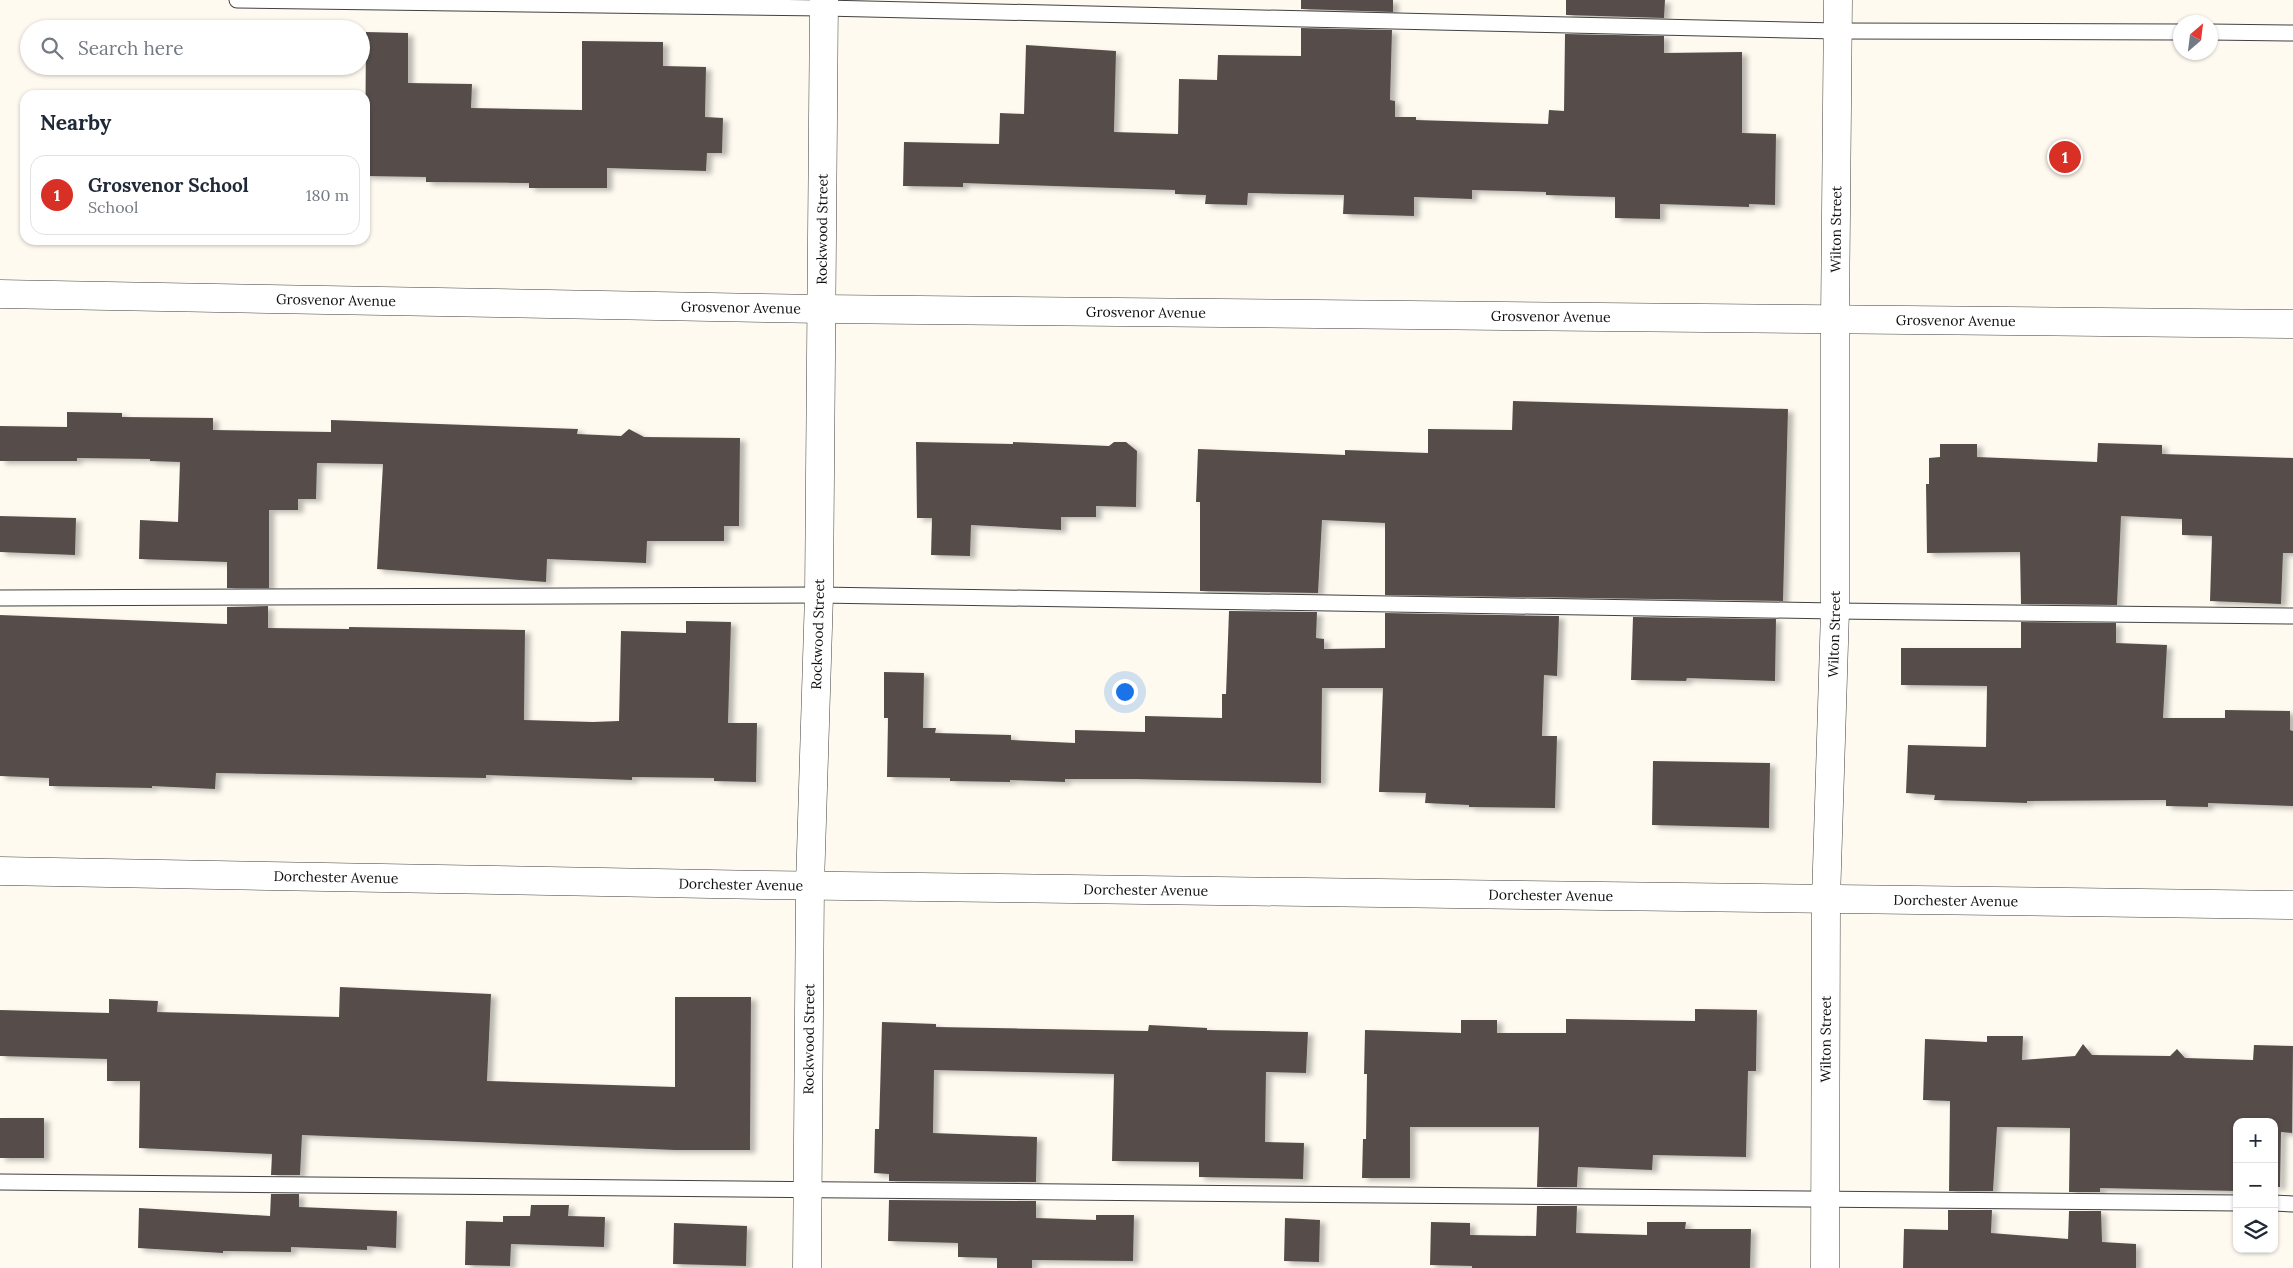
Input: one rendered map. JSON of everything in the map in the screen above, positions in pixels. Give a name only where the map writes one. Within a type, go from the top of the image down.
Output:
[{"type":"street","name":"Wilton Street","points":[[1826,1268],[1826,900],[1835,611],[1838,0]]},
{"type":"street","name":"Rockwood Street","points":[[807,1268],[810,885],[819,595],[824,4]]},
{"type":"street","name":"Grosvenor Avenue","points":[[0,294],[822,309],[2293,324]]},
{"type":"street","name":"Dorchester Avenue","points":[[0,871],[810,885],[2293,905]]},
{"type":"lane","points":[[236,0],[824,4],[1837,31],[2173,32]]},
{"type":"lane","points":[[2218,32],[2293,33]]},
{"type":"lane","points":[[0,598],[819,595],[1835,611],[2293,616]]},
{"type":"lane","points":[[0,1182],[2233,1203]]},
{"type":"lane","points":[[2278,1203],[2293,1204]]},
{"type":"building","points":[[1301,0],[1393,0],[1393,12],[1301,9]]},
{"type":"building","points":[[1566,0],[1665,0],[1664,18],[1566,15]]},
{"type":"building","points":[[1301,28],[1392,30],[1390,100],[1395,101],[1395,117],[1416,117],[1416,120],[1548,124],[1549,110],[1564,111],[1565,34],[1664,36],[1664,53],[1742,52],[1742,133],[1776,134],[1775,205],[1749,204],[1749,207],[1660,204],[1660,219],[1615,218],[1615,197],[1546,195],[1546,192],[1472,190],[1472,199],[1414,197],[1414,216],[1343,214],[1344,195],[1248,193],[1247,205],[1205,204],[1206,195],[1175,194],[1175,190],[963,183],[963,187],[903,186],[904,142],[999,144],[1000,113],[1024,114],[1026,45],[1116,51],[1114,132],[1178,134],[1179,79],[1217,80],[1218,55],[1301,56]]},
{"type":"building","points":[[370,32],[408,33],[408,83],[472,84],[471,108],[582,110],[582,41],[663,42],[663,66],[706,67],[705,117],[723,118],[722,153],[707,153],[706,171],[607,168],[607,188],[529,188],[529,183],[426,182],[426,177],[370,176],[370,90],[366,90],[366,75],[370,75]]},
{"type":"building","points":[[1513,401],[1788,409],[1783,601],[1385,595],[1385,523],[1322,520],[1318,593],[1200,591],[1200,502],[1196,502],[1198,449],[1345,455],[1345,450],[1428,453],[1428,429],[1512,430]]},
{"type":"building","points":[[67,412],[122,413],[122,417],[213,418],[213,430],[331,432],[331,420],[578,429],[577,434],[621,436],[629,429],[644,437],[740,438],[739,526],[724,526],[724,541],[647,541],[646,563],[547,559],[546,582],[377,569],[383,464],[317,463],[316,499],[298,499],[298,510],[269,510],[269,588],[227,588],[227,562],[139,559],[140,520],[178,522],[180,462],[150,461],[150,459],[77,458],[77,461],[0,461],[0,426],[67,427]]},
{"type":"building","points":[[916,442],[1013,444],[1013,442],[1109,446],[1114,442],[1126,442],[1137,451],[1136,507],[1096,506],[1096,517],[1061,517],[1061,530],[971,525],[970,556],[931,555],[932,518],[917,518]]},
{"type":"building","points":[[2098,443],[2162,445],[2162,454],[2293,458],[2293,553],[2283,553],[2281,604],[2210,601],[2212,536],[2182,535],[2182,519],[2121,516],[2117,605],[2021,604],[2020,552],[1927,553],[1926,484],[1929,484],[1929,458],[1940,457],[1940,444],[1977,444],[1977,457],[2097,462]]},
{"type":"building","points":[[0,516],[76,518],[75,555],[0,552]]},
{"type":"building","points":[[268,606],[268,628],[349,629],[349,627],[525,630],[524,720],[619,721],[621,631],[686,633],[686,621],[731,622],[728,723],[757,723],[756,782],[714,781],[714,778],[632,777],[632,780],[486,775],[486,778],[216,773],[215,789],[152,786],[152,788],[49,786],[49,778],[0,776],[0,615],[227,624],[227,607]]},
{"type":"building","points":[[1229,611],[1317,612],[1316,638],[1324,639],[1324,649],[1385,648],[1385,613],[1559,616],[1557,676],[1544,675],[1542,736],[1557,736],[1555,808],[1469,807],[1469,805],[1425,803],[1426,793],[1379,792],[1383,688],[1322,688],[1321,783],[1134,779],[1065,779],[1065,782],[1010,780],[1010,782],[950,781],[950,778],[887,777],[888,718],[884,718],[884,672],[924,673],[923,728],[936,728],[935,733],[1011,735],[1011,740],[1075,743],[1075,730],[1145,732],[1145,716],[1222,718],[1222,694],[1226,694]]},
{"type":"building","points":[[1633,617],[1776,619],[1775,681],[1687,678],[1686,681],[1631,680]]},
{"type":"building","points":[[2021,622],[2116,623],[2116,643],[2167,645],[2163,718],[2225,718],[2225,710],[2290,711],[2290,730],[2293,731],[2293,806],[2208,803],[2208,807],[2166,806],[2166,800],[2027,801],[2027,803],[1934,800],[1935,795],[1906,793],[1908,745],[1986,747],[1987,686],[1901,685],[1901,648],[2021,648]]},
{"type":"building","points":[[1653,761],[1770,763],[1769,828],[1652,825]]},
{"type":"building","points":[[340,987],[491,994],[487,1081],[675,1087],[675,997],[751,997],[750,1150],[675,1150],[302,1135],[300,1175],[271,1175],[272,1154],[139,1148],[140,1081],[107,1081],[107,1059],[0,1056],[0,1010],[109,1013],[109,999],[158,1001],[157,1012],[339,1017]]},
{"type":"building","points":[[1695,1009],[1757,1010],[1756,1071],[1748,1071],[1746,1157],[1653,1155],[1652,1170],[1578,1167],[1577,1187],[1537,1187],[1539,1127],[1410,1127],[1410,1178],[1362,1178],[1363,1139],[1366,1139],[1367,1074],[1364,1074],[1365,1030],[1461,1033],[1461,1020],[1497,1020],[1497,1033],[1566,1033],[1566,1019],[1695,1021]]},
{"type":"building","points":[[882,1022],[936,1024],[936,1027],[1148,1031],[1149,1025],[1207,1028],[1207,1030],[1308,1032],[1306,1073],[1266,1072],[1265,1142],[1304,1143],[1303,1179],[1199,1177],[1199,1162],[1112,1161],[1114,1074],[934,1070],[933,1133],[1037,1137],[1036,1182],[889,1181],[889,1174],[874,1173],[875,1129],[879,1129]]},
{"type":"building","points":[[1987,1036],[2023,1036],[2022,1060],[2075,1056],[2083,1044],[2092,1055],[2170,1056],[2177,1049],[2185,1058],[2253,1060],[2254,1045],[2293,1046],[2292,1133],[2281,1132],[2280,1187],[2278,1187],[2278,1118],[2233,1118],[2233,1191],[2100,1188],[2100,1192],[2069,1192],[2070,1128],[1997,1127],[1993,1191],[1949,1191],[1950,1101],[1923,1100],[1925,1039],[1987,1042]]},
{"type":"building","points":[[0,1118],[44,1118],[44,1158],[0,1158]]},
{"type":"building","points":[[271,1194],[299,1194],[299,1207],[397,1211],[396,1248],[367,1246],[367,1250],[291,1247],[291,1252],[223,1251],[223,1253],[138,1248],[139,1208],[270,1216]]},
{"type":"building","points":[[889,1200],[1036,1201],[1036,1218],[1096,1220],[1096,1215],[1134,1215],[1133,1261],[1032,1260],[1032,1268],[997,1268],[997,1258],[958,1257],[958,1243],[888,1241]]},
{"type":"building","points":[[531,1205],[569,1205],[568,1216],[605,1217],[604,1247],[511,1244],[510,1266],[465,1265],[466,1221],[503,1222],[503,1216],[530,1216]]},
{"type":"building","points":[[1537,1206],[1577,1206],[1576,1233],[1647,1235],[1647,1222],[1686,1222],[1685,1229],[1751,1229],[1750,1268],[1472,1268],[1472,1266],[1430,1265],[1431,1222],[1470,1223],[1470,1235],[1536,1236]]},
{"type":"building","points":[[1948,1210],[1992,1210],[1991,1233],[2068,1239],[2069,1211],[2101,1211],[2102,1242],[2136,1244],[2136,1268],[1903,1268],[1904,1229],[1948,1230]]},
{"type":"building","points":[[1285,1218],[1320,1220],[1319,1262],[1284,1261]]},
{"type":"building","points":[[674,1223],[747,1226],[746,1266],[673,1264]]},
{"type":"place","name":"Grosvenor School","points":[[2065,157]]}]
